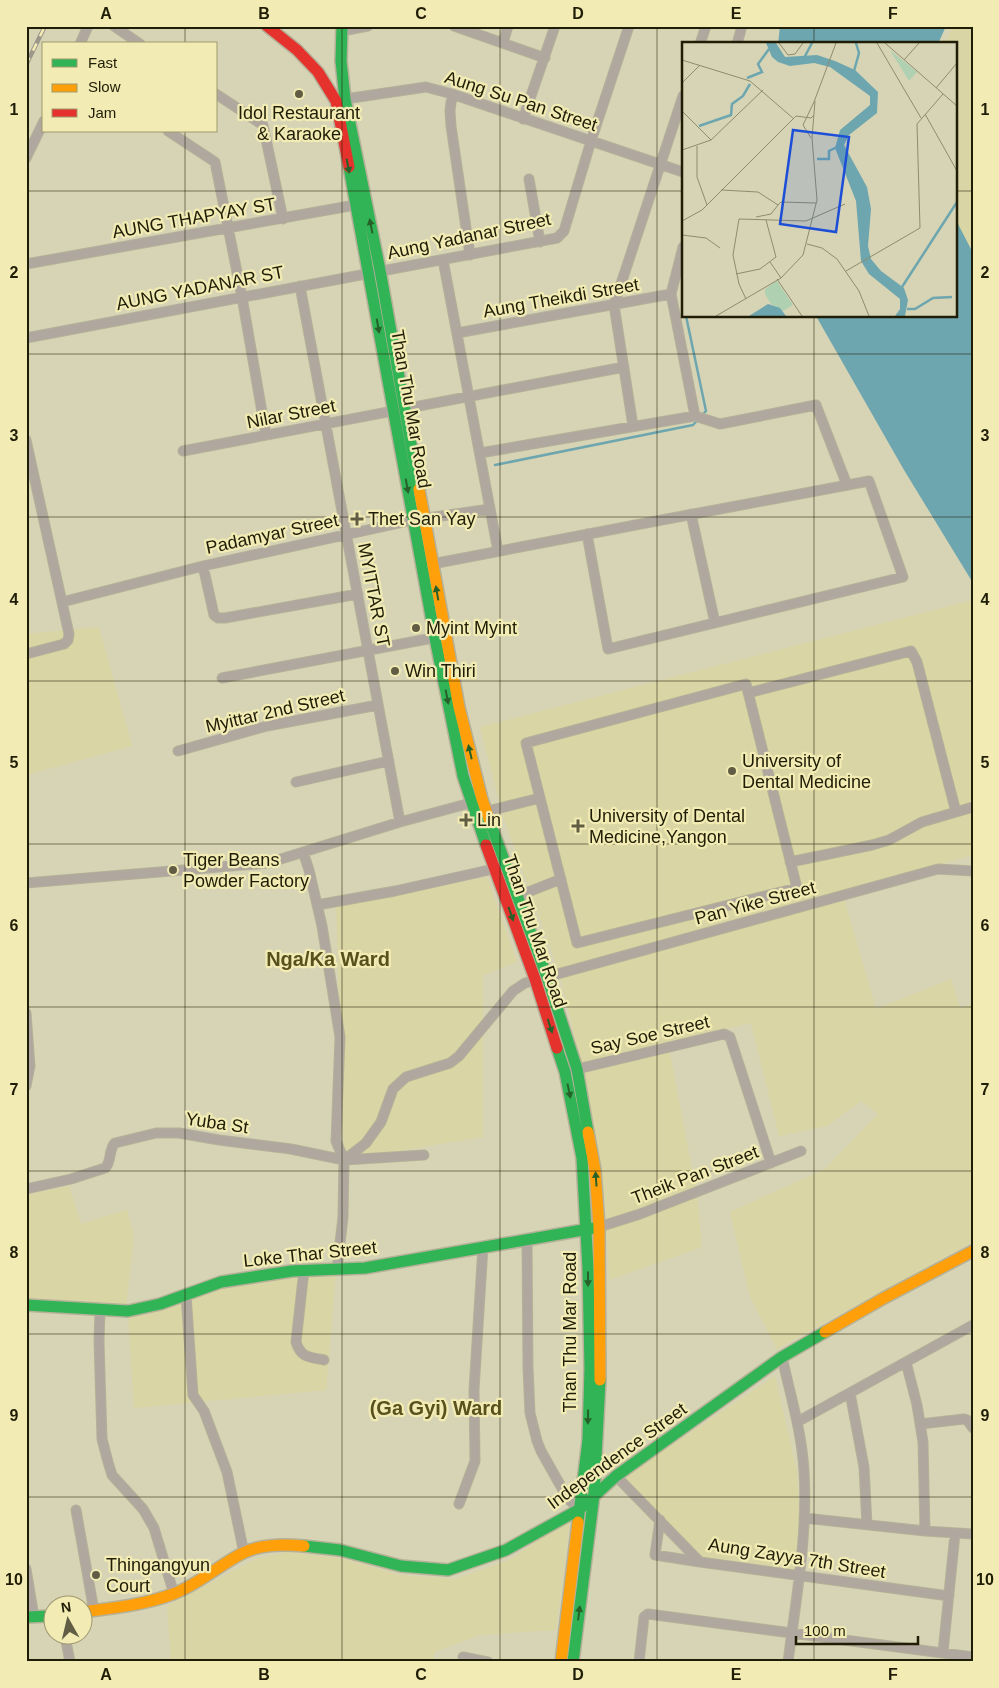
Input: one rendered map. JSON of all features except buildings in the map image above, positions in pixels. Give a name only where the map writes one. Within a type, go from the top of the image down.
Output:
[{"type":"main road","name":"Than Thu Mar Road","points":[[267,26],[297,50],[341,100]]},
{"type":"main road","name":"Than Thu Mar Road","points":[[342,29],[341,100],[399,409],[463,776],[535,979],[571,1071],[582,1158],[587,1230],[590,1368],[588,1422],[580,1509],[561,1662]]},
{"type":"main road","name":"Than Thu Mar Road","points":[[418,518],[432,564],[440,637],[482,799],[488,811],[547,977],[595,1170],[599,1228],[600,1369],[594,1495],[573,1662]]},
{"type":"main road","name":"Loke Thar Street","points":[[26,1305],[128,1311],[160,1304],[221,1282],[304,1270],[365,1268],[599,1228]]},
{"type":"main road","name":"Independence Street","points":[[92,1611],[143,1604],[174,1594],[244,1553],[259,1548],[287,1544],[340,1550],[401,1566],[448,1570],[506,1550],[580,1509],[616,1476],[782,1358],[884,1298],[973,1251]]},
{"type":"street","points":[[81,42],[88,26]]},
{"type":"street","points":[[114,26],[137,42]]},
{"type":"street","points":[[342,29],[367,26]]},
{"type":"street","points":[[454,26],[545,58]]},
{"type":"street","points":[[503,43],[508,26]]},
{"type":"street","points":[[523,119],[555,26]]},
{"type":"street","points":[[590,141],[629,26]]},
{"type":"street","points":[[701,42],[705,26]]},
{"type":"street","points":[[738,42],[742,26]]},
{"type":"street","name":"Aung Su Pan Street","points":[[341,100],[426,87],[452,94],[682,172]]},
{"type":"street","points":[[452,94],[451,126],[470,255]]},
{"type":"street","points":[[218,95],[263,125],[284,218]]},
{"type":"street","points":[[633,426],[614,305],[682,99]]},
{"type":"street","points":[[26,158],[42,125]]},
{"type":"street","points":[[170,132],[215,162],[242,297],[266,435]]},
{"type":"street","name":"Aung Yadanar Street","points":[[374,272],[557,238],[564,231],[590,141]]},
{"type":"street","points":[[529,179],[540,242]]},
{"type":"street","name":"AUNG THAPYAY ST","points":[[26,264],[362,204]]},
{"type":"street","points":[[682,251],[671,294],[695,416]]},
{"type":"street","points":[[443,260],[498,551]]},
{"type":"street","name":"AUNG YADANAR ST","points":[[26,338],[374,272]]},
{"type":"street","name":"MYITTAR ST","points":[[300,286],[400,822]]},
{"type":"street","name":"Aung Theikdi Street","points":[[457,333],[671,294]]},
{"type":"street","name":"Nilar Street","points":[[183,452],[624,367]]},
{"type":"street","points":[[480,453],[695,416],[720,424],[816,405],[847,485]]},
{"type":"street","points":[[26,440],[69,634],[68,640],[64,644],[26,654]]},
{"type":"street","points":[[432,564],[498,551],[691,514],[869,481],[903,577],[608,649],[587,534]]},
{"type":"street","name":"Padamyar Street","points":[[62,602],[203,566],[418,518],[490,509]]},
{"type":"street","points":[[691,514],[715,623]]},
{"type":"street","points":[[203,566],[214,615],[218,618],[358,594]]},
{"type":"street","points":[[222,678],[440,637]]},
{"type":"street","points":[[748,693],[911,651],[917,662],[956,812]]},
{"type":"street","points":[[746,684],[748,693],[797,888],[577,942],[526,743],[746,684]]},
{"type":"street","name":"Myittar 2nd Street","points":[[178,751],[267,726],[378,705]]},
{"type":"street","points":[[296,782],[389,762]]},
{"type":"street","points":[[488,811],[540,798]]},
{"type":"street","points":[[26,883],[268,863],[482,799]]},
{"type":"street","points":[[790,862],[889,840],[922,822],[973,808]]},
{"type":"street","points":[[303,852],[310,870],[340,1037],[336,1141],[344,1160],[343,1217],[338,1269]]},
{"type":"street","points":[[317,905],[395,891],[507,865]]},
{"type":"street","name":"Pan Yike Street","points":[[344,1160],[366,1143],[381,1122],[393,1089],[406,1077],[450,1063],[459,1056],[513,991],[535,979],[938,869],[973,871]]},
{"type":"street","points":[[518,896],[561,879]]},
{"type":"street","points":[[26,1013],[30,1066],[26,1086]]},
{"type":"street","name":"Say Soe Street","points":[[571,1071],[724,1034],[730,1037],[771,1163]]},
{"type":"street","name":"Yuba St","points":[[26,1189],[71,1179],[105,1168],[108,1165],[110,1147],[115,1143],[156,1133],[180,1133],[291,1149],[344,1160],[424,1155]]},
{"type":"street","name":"Theik Pan Street","points":[[599,1228],[640,1214],[801,1151]]},
{"type":"street","points":[[527,1239],[528,1368],[533,1425],[537,1441],[568,1499],[580,1509]]},
{"type":"street","points":[[459,1504],[476,1461],[474,1390],[483,1247]]},
{"type":"street","points":[[304,1270],[296,1342],[299,1351],[306,1356],[324,1360]]},
{"type":"street","points":[[186,1295],[194,1395],[204,1411],[227,1472],[244,1553]]},
{"type":"street","points":[[100,1309],[102,1439],[112,1475],[143,1509],[154,1528],[174,1594]]},
{"type":"street","points":[[796,1422],[973,1326]]},
{"type":"street","points":[[782,1358],[804,1470],[804,1518],[799,1577],[788,1662]]},
{"type":"street","points":[[906,1362],[923,1442],[925,1531]]},
{"type":"street","points":[[850,1393],[864,1467],[867,1525]]},
{"type":"street","points":[[920,1424],[964,1419],[973,1428]]},
{"type":"street","name":"Aung Zayya 7th Street","points":[[616,1476],[700,1562],[949,1596]]},
{"type":"street","points":[[76,1510],[86,1596]]},
{"type":"street","points":[[804,1518],[955,1534],[973,1534]]},
{"type":"street","points":[[660,1520],[655,1555],[700,1562]]},
{"type":"street","points":[[943,1652],[955,1534]]},
{"type":"street","points":[[26,1569],[30,1617]]},
{"type":"street","points":[[639,1662],[644,1617],[648,1614],[973,1657]]},
{"type":"street","points":[[66,1646],[70,1662]]},
{"type":"street","points":[[463,1657],[488,1662]]},
{"type":"shaded area","points":[[952,26],[973,26],[973,243],[961,247],[956,232],[956,42],[947,42]]},
{"type":"shaded area","points":[[973,600],[973,855],[842,892],[876,1009],[951,979],[960,1008],[973,1004],[973,1242],[777,1349],[750,1297],[730,1212],[825,1169],[878,1114],[861,1101],[827,1126],[779,1136],[751,1023],[668,1042],[697,1196],[702,1247],[609,1280],[605,1201],[581,1063],[559,972],[503,816],[480,727]]},
{"type":"shaded area","points":[[99,627],[132,746],[26,775],[26,634]]},
{"type":"shaded area","points":[[487,877],[517,962],[483,975],[483,1137],[344,1160],[336,907]]},
{"type":"shaded area","points":[[69,1186],[81,1224],[127,1210],[134,1237],[126,1306],[26,1299],[26,1195]]},
{"type":"shaded area","points":[[336,1273],[326,1390],[134,1408],[128,1316],[146,1315],[223,1286],[292,1276]]},
{"type":"shaded area","points":[[775,1376],[797,1471],[799,1517],[795,1570],[703,1557],[623,1477]]},
{"type":"shaded area","points":[[570,1519],[556,1630],[479,1635],[435,1652],[433,1662],[171,1662],[167,1606],[258,1558],[288,1552],[341,1558],[400,1575],[456,1579],[509,1560]]},
{"type":"water","points":[[780,26],[946,26],[939,42],[778,42]]},
{"type":"water","points":[[956,217],[973,253],[973,583],[904,470],[817,318],[956,318]]},
{"type":"waterway","points":[[495,465],[693,425],[706,411],[686,318]]},
{"type":"railway","points":[[26,65],[45,26]]},
{"type":"traffic: fast","points":[[342,26],[341,61],[345,99],[380,270],[419,489]]},
{"type":"traffic: fast","points":[[349,167],[435,638],[463,776],[486,845]]},
{"type":"traffic: fast","points":[[490,822],[547,977],[577,1069],[588,1132]]},
{"type":"traffic: fast","points":[[557,1048],[565,1072],[582,1158],[588,1268],[590,1368],[588,1440],[578,1522]]},
{"type":"traffic: fast","points":[[26,1305],[128,1311],[160,1304],[221,1282],[292,1271],[365,1268],[594,1228]]},
{"type":"traffic: fast","points":[[304,1546],[340,1550],[401,1566],[448,1570],[506,1550],[580,1509],[616,1476],[782,1357],[825,1332]]},
{"type":"traffic: fast","points":[[573,1662],[594,1495],[600,1380]]},
{"type":"traffic: fast","points":[[26,1617],[42,1616]]},
{"type":"traffic: slow","points":[[419,489],[459,707],[482,799],[490,822]]},
{"type":"traffic: slow","points":[[588,1132],[595,1170],[599,1227],[600,1380]]},
{"type":"traffic: slow","points":[[825,1332],[973,1251]]},
{"type":"traffic: slow","points":[[561,1662],[578,1522]]},
{"type":"traffic: slow","points":[[92,1611],[139,1603],[173,1594],[250,1550],[265,1546],[304,1546]]},
{"type":"traffic: jam","points":[[267,26],[297,50],[318,72],[336,101],[349,167]]},
{"type":"traffic: jam","points":[[486,845],[535,979],[557,1048]]},
{"type":"place","name":"Idol Restaurant & Karaoke","points":[[299,94]]},
{"type":"place","name":"Thet San Yay","points":[[357,519]]},
{"type":"place","name":"Myint Myint","points":[[416,628]]},
{"type":"place","name":"Win Thiri","points":[[395,671]]},
{"type":"place","name":"University of Dental Medicine","points":[[732,771]]},
{"type":"place","name":"Lin","points":[[466,820]]},
{"type":"place","name":"University of Dental Medicine,Yangon","points":[[578,826]]},
{"type":"place","name":"Tiger Beans Powder Factory","points":[[173,870]]},
{"type":"place","name":"Thingangyun Court","points":[[96,1575]]},
{"type":"district","name":"Nga/Ka Ward","points":[[328,959]]},
{"type":"district","name":"(Ga Gyi) Ward","points":[[436,1408]]}]
